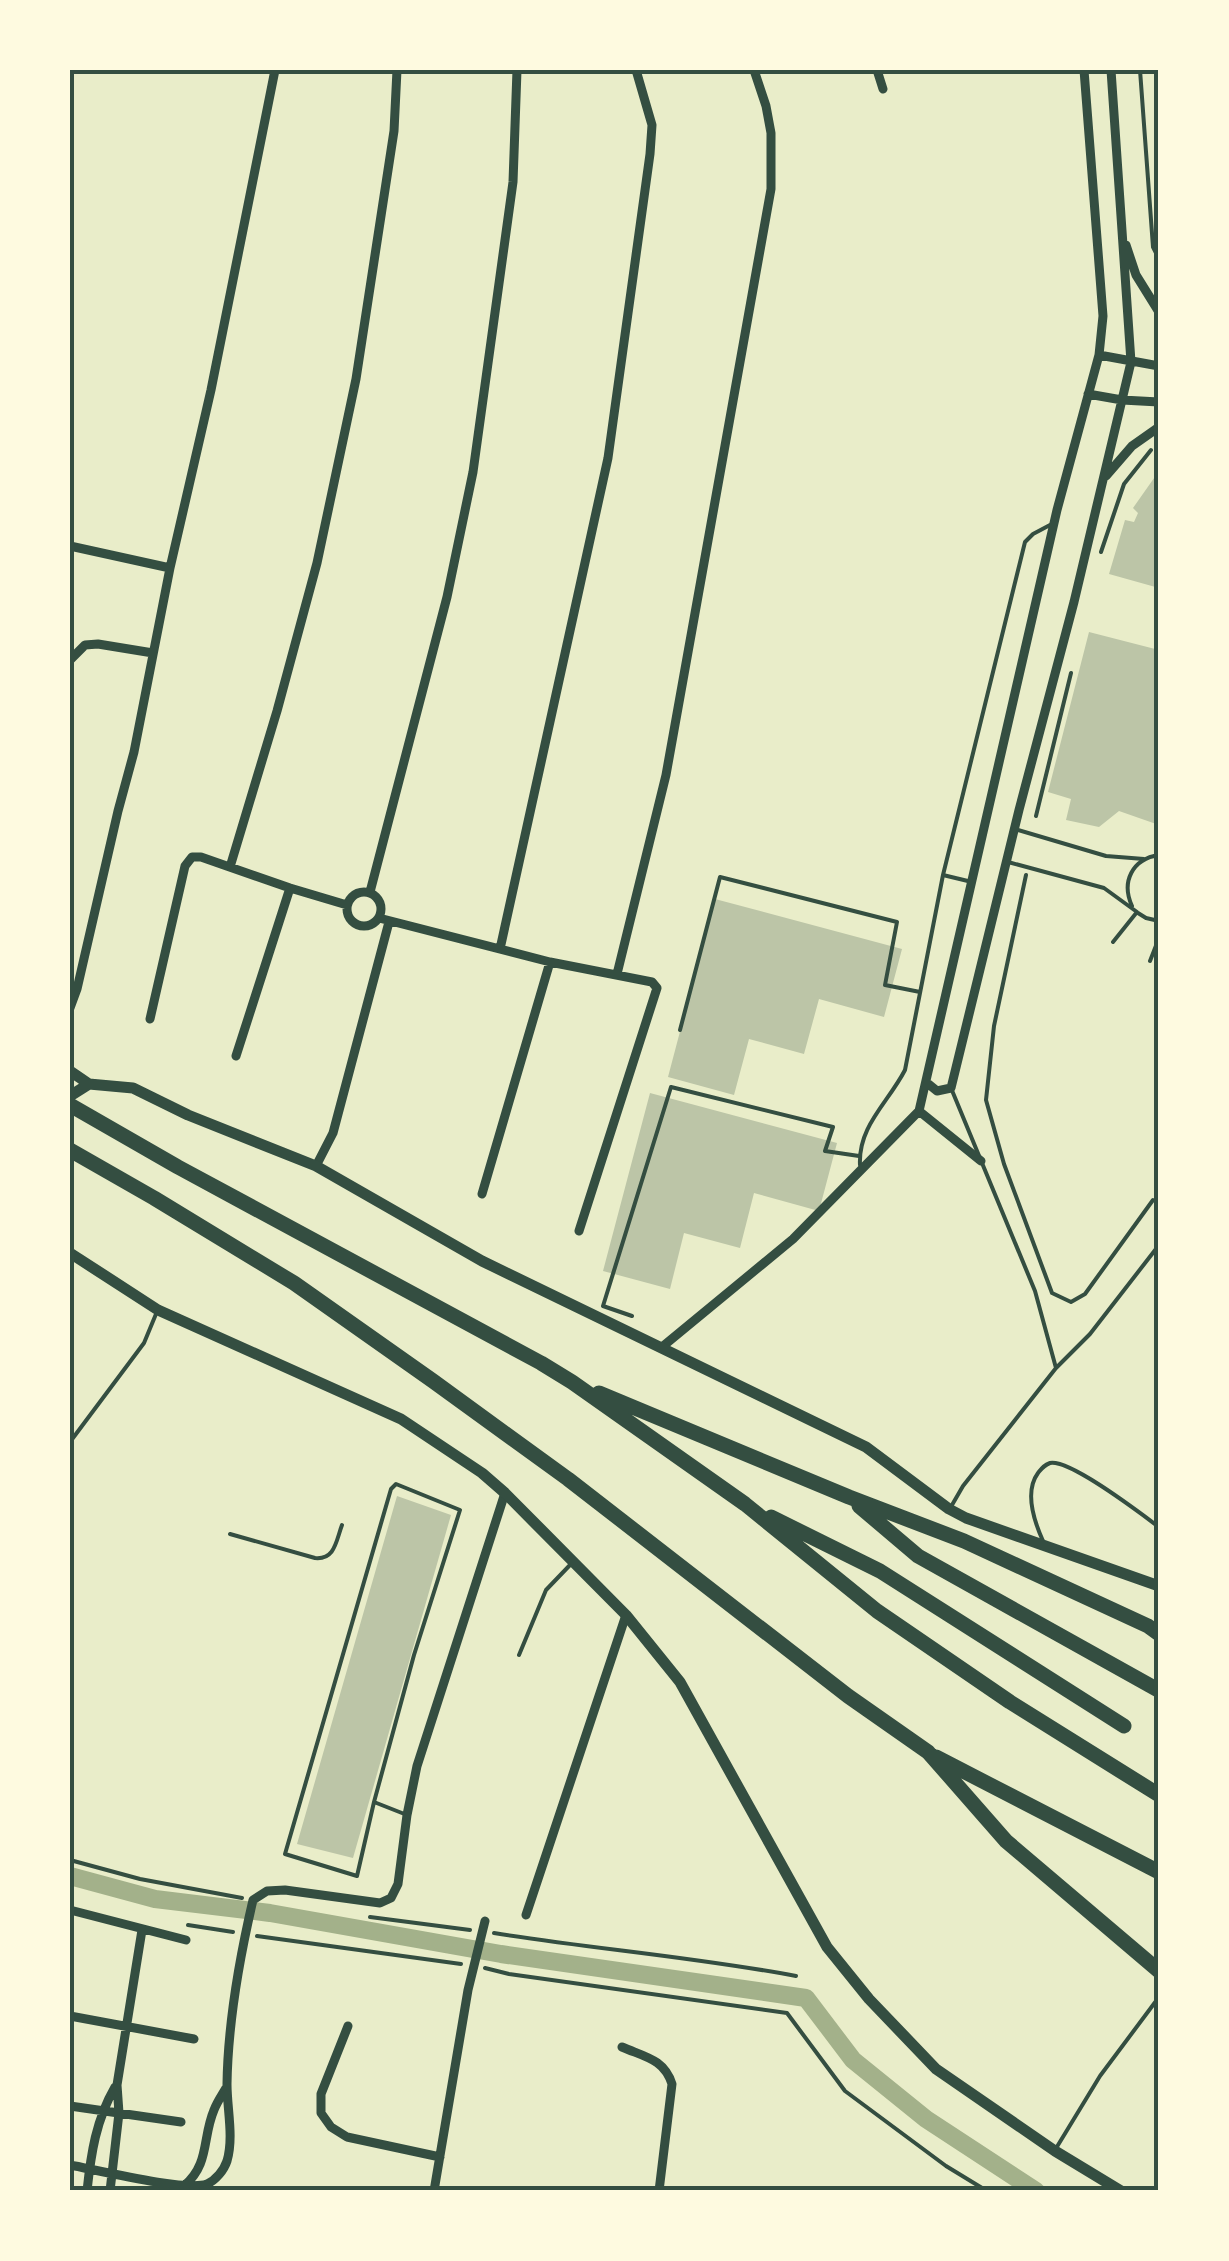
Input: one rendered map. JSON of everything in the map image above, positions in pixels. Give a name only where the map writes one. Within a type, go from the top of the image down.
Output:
[{"type":"highway","points":[[70,1105],[572,1382],[744,1504],[877,1611],[1010,1702],[1159,1795]]},
{"type":"highway","points":[[70,1150],[294,1284],[433,1381],[568,1479],[848,1696],[928,1752],[1159,1872]]},
{"type":"highway","points":[[572,1382],[848,1497],[964,1540],[1155,1630]]},
{"type":"highway","points":[[848,1497],[918,1556],[1158,1690]]},
{"type":"highway","points":[[744,1504],[880,1571],[1124,1726]]},
{"type":"highway","points":[[928,1752],[1006,1841],[1159,1971]]},
{"type":"main road","points":[[70,1072],[89,1084],[134,1088],[188,1115],[316,1166],[482,1261],[866,1447],[966,1518],[1159,1586]]},
{"type":"main road","points":[[70,1096],[89,1084]]},
{"type":"main road","points":[[70,1253],[158,1310],[401,1418],[505,1492],[626,1614],[680,1682],[827,1947],[858,1986],[936,2069],[1120,2191]]},
{"type":"street","points":[[70,1008],[78,989],[134,752],[275,70]]},
{"type":"street","points":[[230,866],[317,563],[352,397],[385,199],[398,70]]},
{"type":"street","points":[[370,892],[447,596],[472,472],[513,182],[517,70]]},
{"type":"street","points":[[500,949],[608,458],[650,154],[652,125],[636,70]]},
{"type":"street","points":[[617,974],[666,776],[771,189],[771,133],[754,70]]},
{"type":"street","points":[[876,70],[883,88]]},
{"type":"street","points":[[662,1347],[793,1239],[919,1111],[1054,522],[1100,355],[1103,316],[1084,70]]},
{"type":"street","points":[[926,1082],[937,1091],[951,1088],[1131,362],[1111,70]]},
{"type":"street","points":[[1122,233],[1136,274],[1159,312]]},
{"type":"street","points":[[1100,355],[1159,366]]},
{"type":"street","points":[[1088,394],[1159,402]]},
{"type":"street","points":[[1105,477],[1132,446],[1159,427]]},
{"type":"street","points":[[70,546],[170,568]]},
{"type":"street","points":[[70,660],[85,645],[98,644],[153,654]]},
{"type":"street","points":[[150,1019],[185,866],[192,857],[347,906]]},
{"type":"street","points":[[236,1056],[290,888]]},
{"type":"street","points":[[370,892],[356,894],[347,906],[347,914],[358,926],[384,920],[550,962],[652,982],[657,988],[580,1231]]},
{"type":"street","points":[[316,1166],[333,1134],[384,920],[381,903],[370,892]]},
{"type":"street","points":[[482,1194],[550,962]]},
{"type":"street","points":[[919,1111],[981,1161]]},
{"type":"street","points":[[70,2166],[204,2186],[226,2165],[230,2042],[241,1951],[253,1900],[267,1891],[285,1890],[380,1903],[391,1898],[398,1884],[406,1815],[417,1766],[505,1492]]},
{"type":"street","points":[[526,1915],[626,1614]]},
{"type":"street","points":[[70,1910],[186,1940]]},
{"type":"street","points":[[434,2191],[470,1978],[484,1926]]},
{"type":"street","points":[[110,2191],[119,2113],[116,2084],[142,1930]]},
{"type":"street","points":[[70,2016],[194,2039]]},
{"type":"street","points":[[348,2026],[321,2094],[321,2113],[331,2127],[347,2136],[440,2157]]},
{"type":"street","points":[[622,2047],[661,2064],[672,2084],[659,2191]]},
{"type":"street","points":[[87,2191],[102,2111],[116,2084]]},
{"type":"street","points":[[184,2186],[202,2166],[214,2110],[227,2085]]},
{"type":"street","points":[[70,2106],[181,2122]]},
{"type":"lane","points":[[860,1170],[861,1142],[867,1127],[896,1089],[905,1070],[943,874],[1026,542],[1032,534],[1054,522]]},
{"type":"lane","points":[[1016,828],[1106,856],[1144,859],[1159,855]]},
{"type":"lane","points":[[1137,912],[1127,894],[1127,884],[1130,874],[1144,859]]},
{"type":"lane","points":[[1008,862],[1104,888],[1146,918],[1159,921]]},
{"type":"lane","points":[[943,874],[972,882]]},
{"type":"lane","points":[[680,1030],[720,876],[897,922],[885,985],[920,992]]},
{"type":"lane","points":[[1113,942],[1137,912]]},
{"type":"lane","points":[[1150,961],[1159,938]]},
{"type":"lane","points":[[632,1316],[603,1306],[671,1087],[833,1127],[825,1150],[860,1156]]},
{"type":"lane","points":[[951,1088],[1035,1291],[1056,1368]]},
{"type":"lane","points":[[949,1509],[1056,1368],[1090,1334],[1159,1245]]},
{"type":"lane","points":[[70,1442],[144,1343],[158,1310]]},
{"type":"lane","points":[[1044,1545],[1033,1517],[1032,1496],[1034,1478],[1053,1462],[1070,1467],[1159,1526]]},
{"type":"lane","points":[[396,1484],[460,1510],[414,1655],[374,1802],[357,1876],[285,1854],[391,1490],[396,1484]]},
{"type":"lane","points":[[230,1534],[324,1559],[330,1556],[342,1525]]},
{"type":"lane","points":[[519,1654],[546,1590],[574,1562]]},
{"type":"lane","points":[[374,1802],[406,1815]]},
{"type":"lane","points":[[1055,2151],[1100,2076],[1159,1997]]},
{"type":"path","points":[[1140,70],[1153,247],[1159,259]]},
{"type":"path","points":[[1098,561],[1124,484],[1159,445]]},
{"type":"path","points":[[1036,816],[1071,671]]},
{"type":"path","points":[[1027,870],[994,1026],[986,1100],[1004,1164],[1052,1293],[1070,1302],[1085,1294],[1153,1200]]},
{"type":"path","points":[[70,1860],[140,1879],[253,1900]]},
{"type":"path","points":[[366,1916],[484,1926],[562,1944],[685,1957],[796,1976]]},
{"type":"path","points":[[174,1924],[787,2014],[845,2091],[946,2166],[987,2191]]},
{"type":"building","points":[[1159,471],[1159,588],[1109,574],[1125,520],[1134,522],[1138,513],[1133,508]]},
{"type":"building","points":[[1089,632],[1159,650],[1159,825],[1119,811],[1099,827],[1066,820],[1071,799],[1048,792]]},
{"type":"building","points":[[715,899],[902,949],[884,1017],[819,999],[804,1054],[749,1039],[734,1095],[668,1077]]},
{"type":"building","points":[[650,1093],[837,1143],[819,1211],[754,1193],[740,1248],[684,1233],[670,1289],[603,1271]]},
{"type":"building","points":[[397,1496],[451,1515],[353,1858],[297,1844]]},
{"type":"waterway","points":[[70,1876],[155,1899],[270,1913],[501,1954],[806,1998],[853,2060],[926,2119],[1036,2191]]}]
